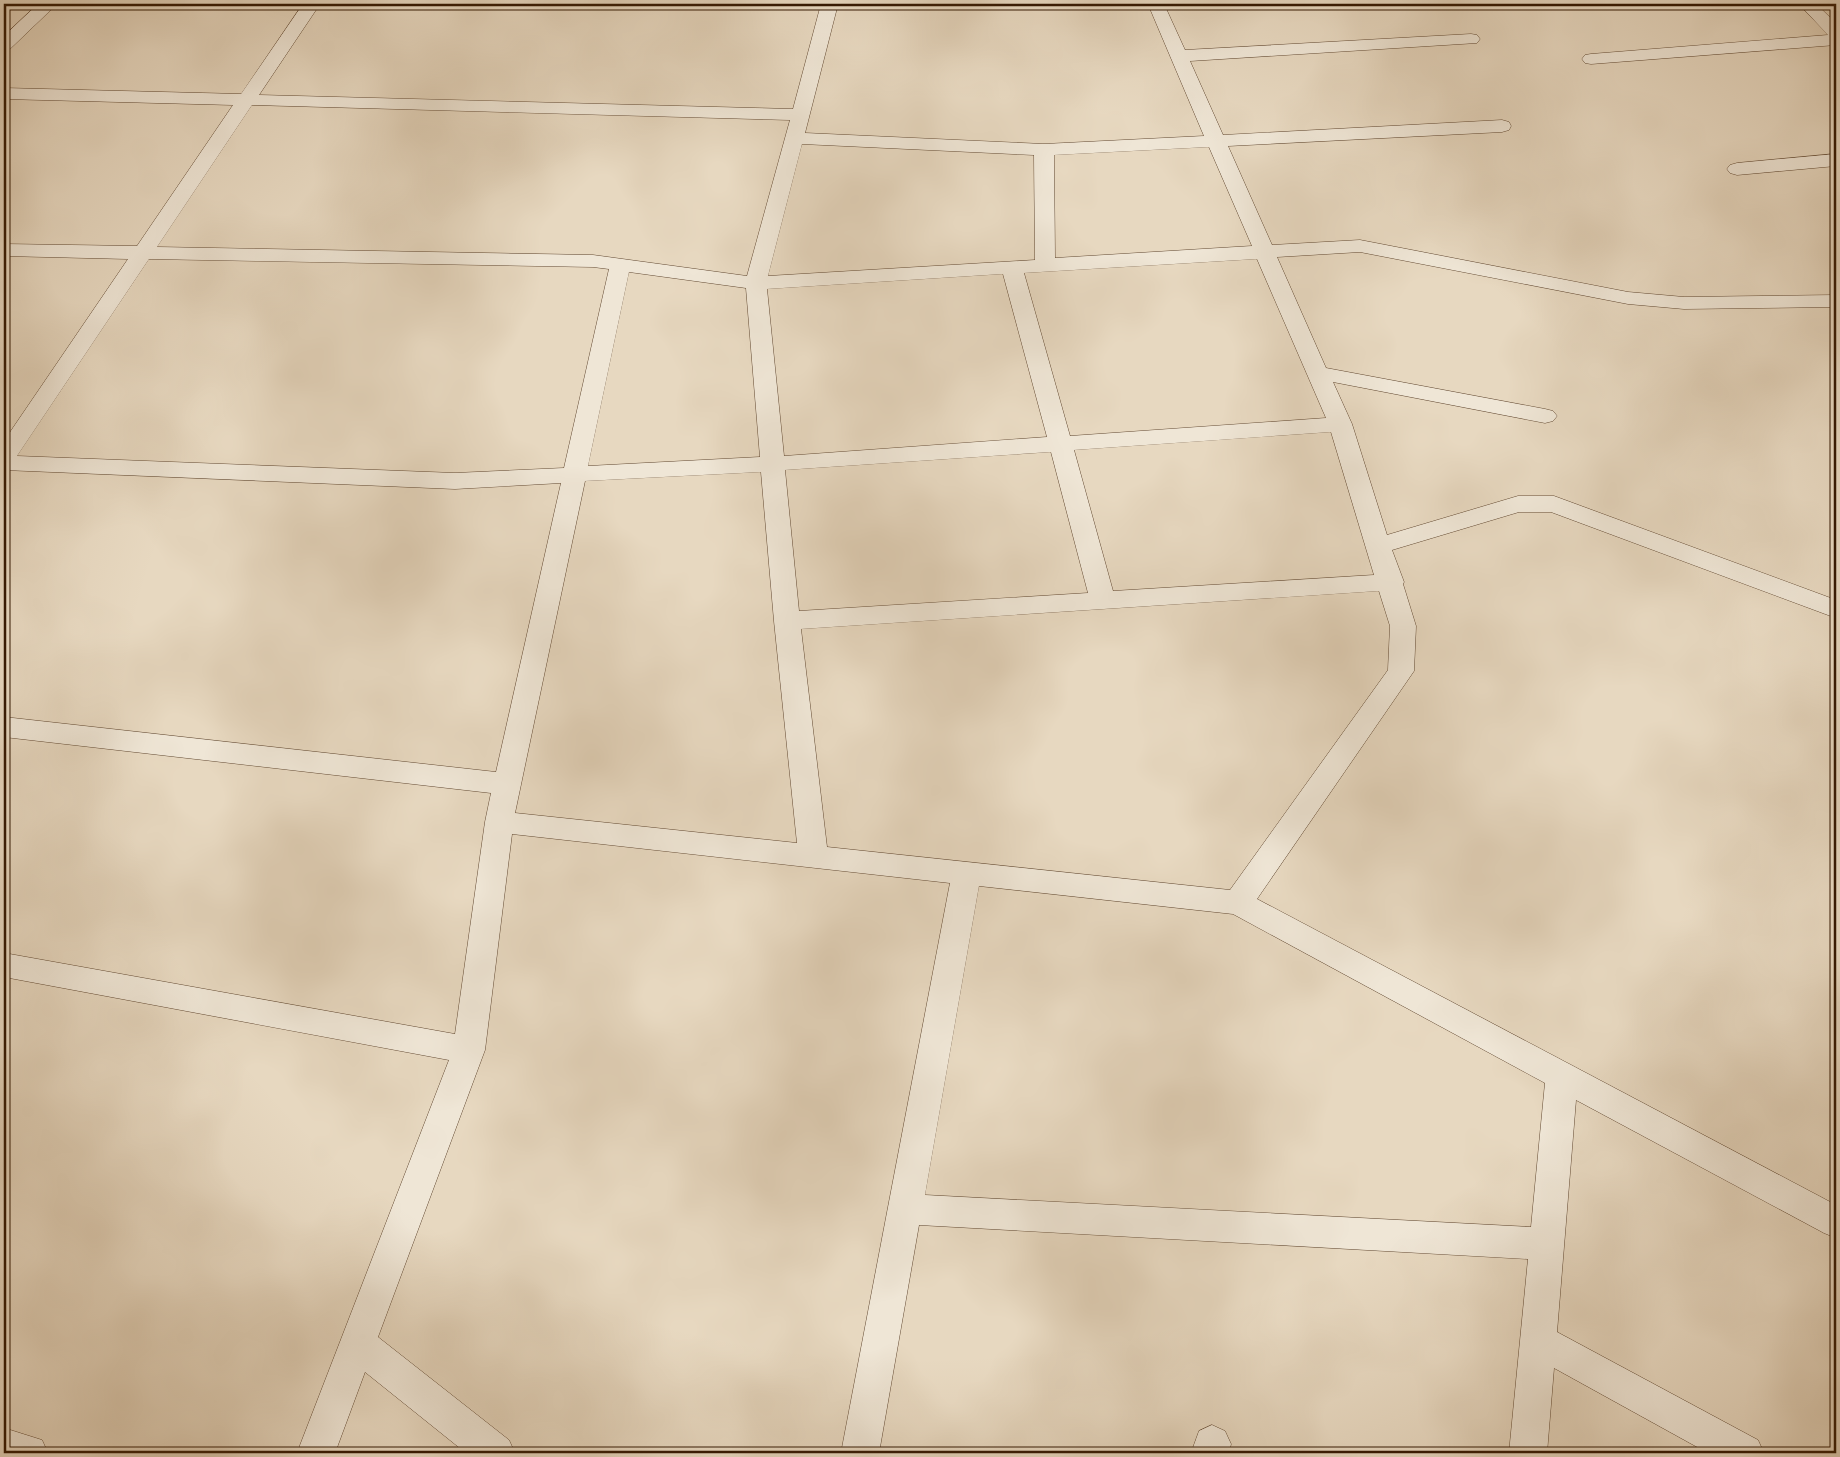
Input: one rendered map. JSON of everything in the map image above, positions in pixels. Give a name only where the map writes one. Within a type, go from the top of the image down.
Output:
[{"type":"street","points":[[4,45],[48,4]]},
{"type":"street","points":[[4,458],[311,4]]},
{"type":"street","points":[[813,856],[787,621],[756,283],[830,4]]},
{"type":"street","points":[[1156,4],[1340,424],[1380,546],[1403,626],[1401,671],[1238,903]]},
{"type":"street","points":[[1807,4],[1836,34]]},
{"type":"street","points":[[1178,56],[1471,39]]},
{"type":"street","points":[[1591,59],[1836,40]]},
{"type":"street","points":[[4,94],[800,115]]},
{"type":"street","points":[[794,138],[1044,150],[1502,126]]},
{"type":"street","points":[[1044,150],[1045,265]]},
{"type":"street","points":[[1737,169],[1836,160]]},
{"type":"street","points":[[4,250],[593,261],[756,283],[1360,246],[1628,298],[1684,303],[1836,301]]},
{"type":"street","points":[[316,1453],[469,1050],[499,822],[620,264]]},
{"type":"street","points":[[1012,267],[1103,600]]},
{"type":"street","points":[[1319,373],[1545,416]]},
{"type":"street","points":[[4,463],[455,481],[773,464],[1340,424]]},
{"type":"street","points":[[1380,546],[1518,504],[1554,504],[1836,609]]},
{"type":"street","points":[[787,621],[1391,582]]},
{"type":"street","points":[[4,727],[507,784]]},
{"type":"street","points":[[499,822],[1238,903],[1836,1222]]},
{"type":"street","points":[[860,1453],[967,873]]},
{"type":"street","points":[[4,965],[469,1050]]},
{"type":"street","points":[[1528,1453],[1562,1076]]},
{"type":"street","points":[[905,1210],[1547,1244]]},
{"type":"street","points":[[1539,1341],[1746,1453]]},
{"type":"street","points":[[358,1344],[496,1453]]},
{"type":"street","points":[[4,1447],[29,1453]]}]
